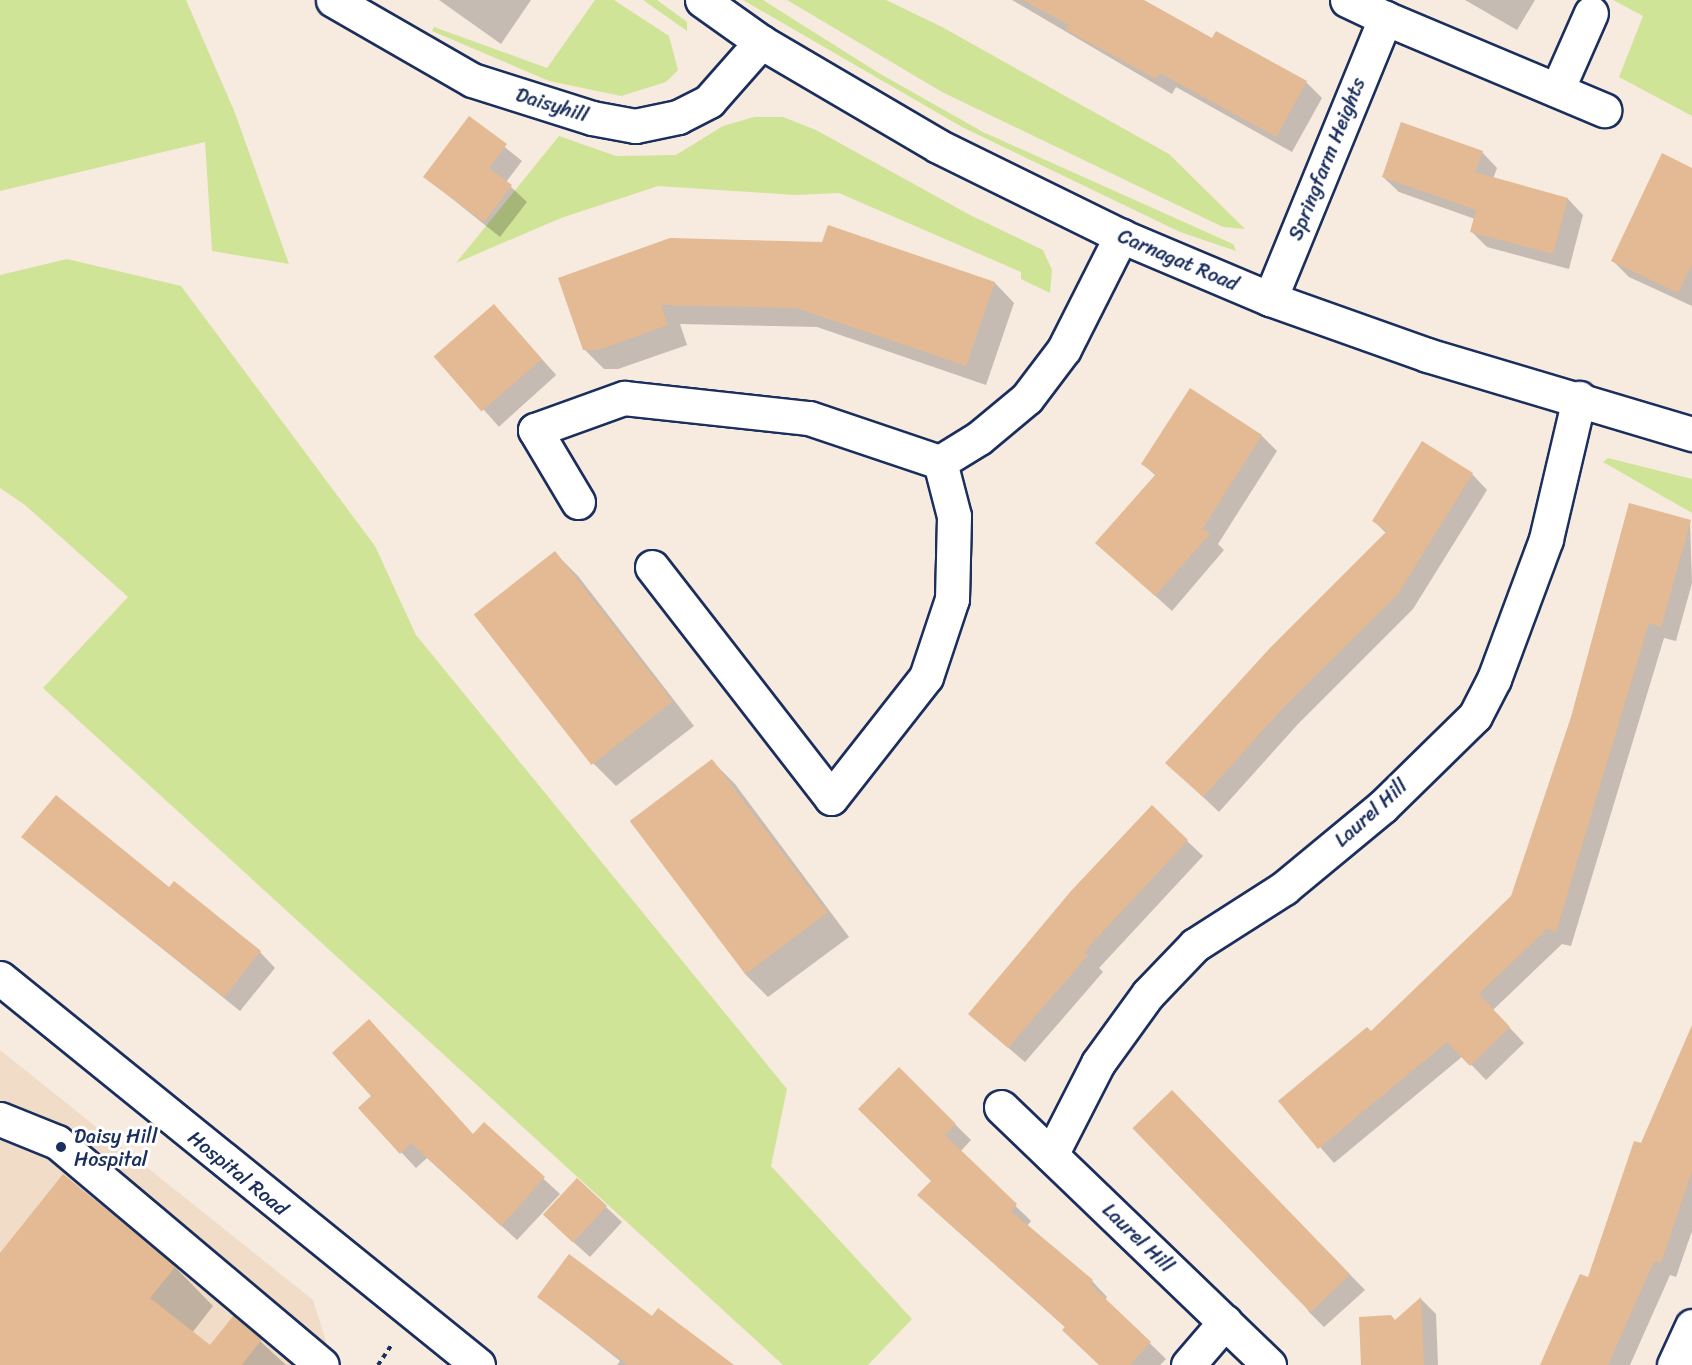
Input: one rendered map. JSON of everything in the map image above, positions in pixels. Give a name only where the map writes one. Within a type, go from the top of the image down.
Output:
[{"type":"street","name":"Daisyhill","points":[[333,0],[472,80],[592,118],[635,126],[678,117],[709,101],[761,42]]},
{"type":"street","name":"Carnagat Road","points":[[702,0],[761,42],[938,146],[1121,236],[1270,299],[1427,355],[1579,398],[1692,434]]},
{"type":"street","points":[[1347,0],[1604,110]]},
{"type":"street","points":[[1557,90],[1591,13]]},
{"type":"street","name":"Springfarm Heights","points":[[1270,299],[1385,18]]},
{"type":"street","points":[[940,462],[979,438],[1027,398],[1064,349],[1121,236]]},
{"type":"street","points":[[578,502],[535,430],[624,398],[809,418],[940,462]]},
{"type":"street","name":"Laurel Hill","points":[[1051,1155],[1098,1063],[1148,994],[1195,945],[1284,888],[1382,807],[1475,716],[1494,679],[1546,539],[1579,398]]},
{"type":"street","points":[[652,567],[831,798],[926,677],[952,598],[954,516],[940,462]]},
{"type":"street","name":"Hospital Road","points":[[2,984],[478,1365]]},
{"type":"street","name":"Laurel Hill","points":[[1001,1107],[1269,1365]]},
{"type":"street","points":[[0,1119],[57,1142],[322,1365]]},
{"type":"street","points":[[1188,1365],[1225,1322]]},
{"type":"street","points":[[1674,1365],[1692,1326]]},
{"type":"path","points":[[378,1365],[395,1343]]},
{"type":"shaded area","name":"Daisy Hill Hospital","points":[[0,1050],[313,1300],[330,1354],[329,1365],[0,1365]]},
{"type":"green space","points":[[0,0],[186,0],[235,113],[289,264],[212,251],[205,142],[0,191]]},
{"type":"green space","points":[[595,0],[614,0],[669,36],[678,70],[666,82],[621,96],[549,81],[432,31],[434,27],[547,68]]},
{"type":"green space","points":[[643,0],[657,0],[687,22],[687,31]]},
{"type":"green space","points":[[743,0],[763,0],[877,72],[983,132],[1233,244],[1236,251],[1180,232],[962,127]]},
{"type":"green space","points":[[787,0],[886,0],[942,27],[1169,154],[1245,229],[1223,227],[942,92]]},
{"type":"green space","points":[[1613,0],[1692,0],[1692,116],[1619,77],[1643,16]]},
{"type":"green space","points":[[754,117],[783,117],[816,130],[970,215],[1043,250],[1052,270],[1050,293],[1021,279],[1021,272],[839,193],[795,195],[658,186],[561,218],[456,263],[559,136],[616,156],[676,155],[723,126]]},
{"type":"green space","points":[[67,259],[181,286],[375,546],[416,635],[787,1089],[771,1166],[912,1319],[868,1365],[783,1365],[43,688],[128,597],[25,505],[0,488],[0,275]]},
{"type":"green space","points":[[1608,458],[1692,479],[1692,513],[1603,462]]},
{"type":"building","points":[[1023,0],[1144,0],[1212,38],[1216,31],[1307,81],[1276,137],[1160,73],[1156,79],[1066,30],[1069,25]]},
{"type":"building","points":[[469,116],[507,144],[489,168],[512,185],[484,222],[423,177]]},
{"type":"building","points":[[1401,122],[1483,151],[1475,172],[1568,198],[1553,254],[1470,232],[1476,210],[1382,177]]},
{"type":"building","points":[[1662,153],[1692,168],[1692,264],[1678,293],[1611,261]]},
{"type":"building","points":[[828,225],[995,282],[966,366],[796,308],[661,305],[668,325],[598,350],[583,350],[558,278],[670,238],[822,242]]},
{"type":"building","points":[[494,304],[542,359],[482,412],[434,356]]},
{"type":"building","points":[[1190,388],[1262,435],[1203,528],[1210,534],[1155,596],[1095,543],[1156,474],[1141,464]]},
{"type":"building","points":[[1422,441],[1473,473],[1398,594],[1283,708],[1203,797],[1165,763],[1270,648],[1387,531],[1372,521]]},
{"type":"building","points":[[1629,503],[1691,520],[1661,627],[1649,623],[1556,932],[1547,929],[1479,994],[1510,1027],[1470,1066],[1447,1042],[1318,1149],[1278,1101],[1367,1027],[1371,1031],[1511,896],[1571,717]]},
{"type":"building","points":[[555,551],[673,702],[591,765],[474,614]]},
{"type":"building","points":[[712,759],[828,912],[745,974],[630,821]]},
{"type":"building","points":[[56,795],[169,887],[174,881],[261,951],[224,997],[21,837]]},
{"type":"building","points":[[1152,805],[1188,840],[1084,952],[1088,955],[1008,1048],[968,1014],[1071,891]]},
{"type":"building","points":[[369,1019],[473,1134],[484,1122],[545,1177],[501,1226],[411,1143],[400,1154],[358,1108],[371,1096],[332,1053]]},
{"type":"building","points":[[1692,1025],[1692,1171],[1661,1263],[1654,1261],[1608,1365],[1540,1365],[1580,1274],[1588,1277],[1634,1141],[1641,1143]]},
{"type":"building","points":[[899,1067],[956,1124],[945,1135],[1017,1204],[1011,1211],[1093,1280],[1090,1284],[1151,1342],[1130,1365],[1099,1365],[1062,1330],[1065,1327],[917,1195],[931,1181],[858,1109]]},
{"type":"building","points":[[1172,1090],[1350,1274],[1310,1312],[1132,1128]]},
{"type":"building","points":[[63,1174],[176,1266],[150,1298],[210,1345],[234,1315],[262,1339],[242,1365],[0,1365],[0,1253]]},
{"type":"building","points":[[577,1178],[607,1206],[573,1243],[543,1215]]},
{"type":"building","points":[[569,1254],[652,1316],[658,1308],[734,1365],[628,1365],[537,1297]]},
{"type":"building","points":[[1421,1297],[1424,1365],[1361,1365],[1359,1317],[1391,1315],[1395,1320]]},
{"type":"place","name":"Daisy Hill Hospital","points":[[61,1147]]}]
